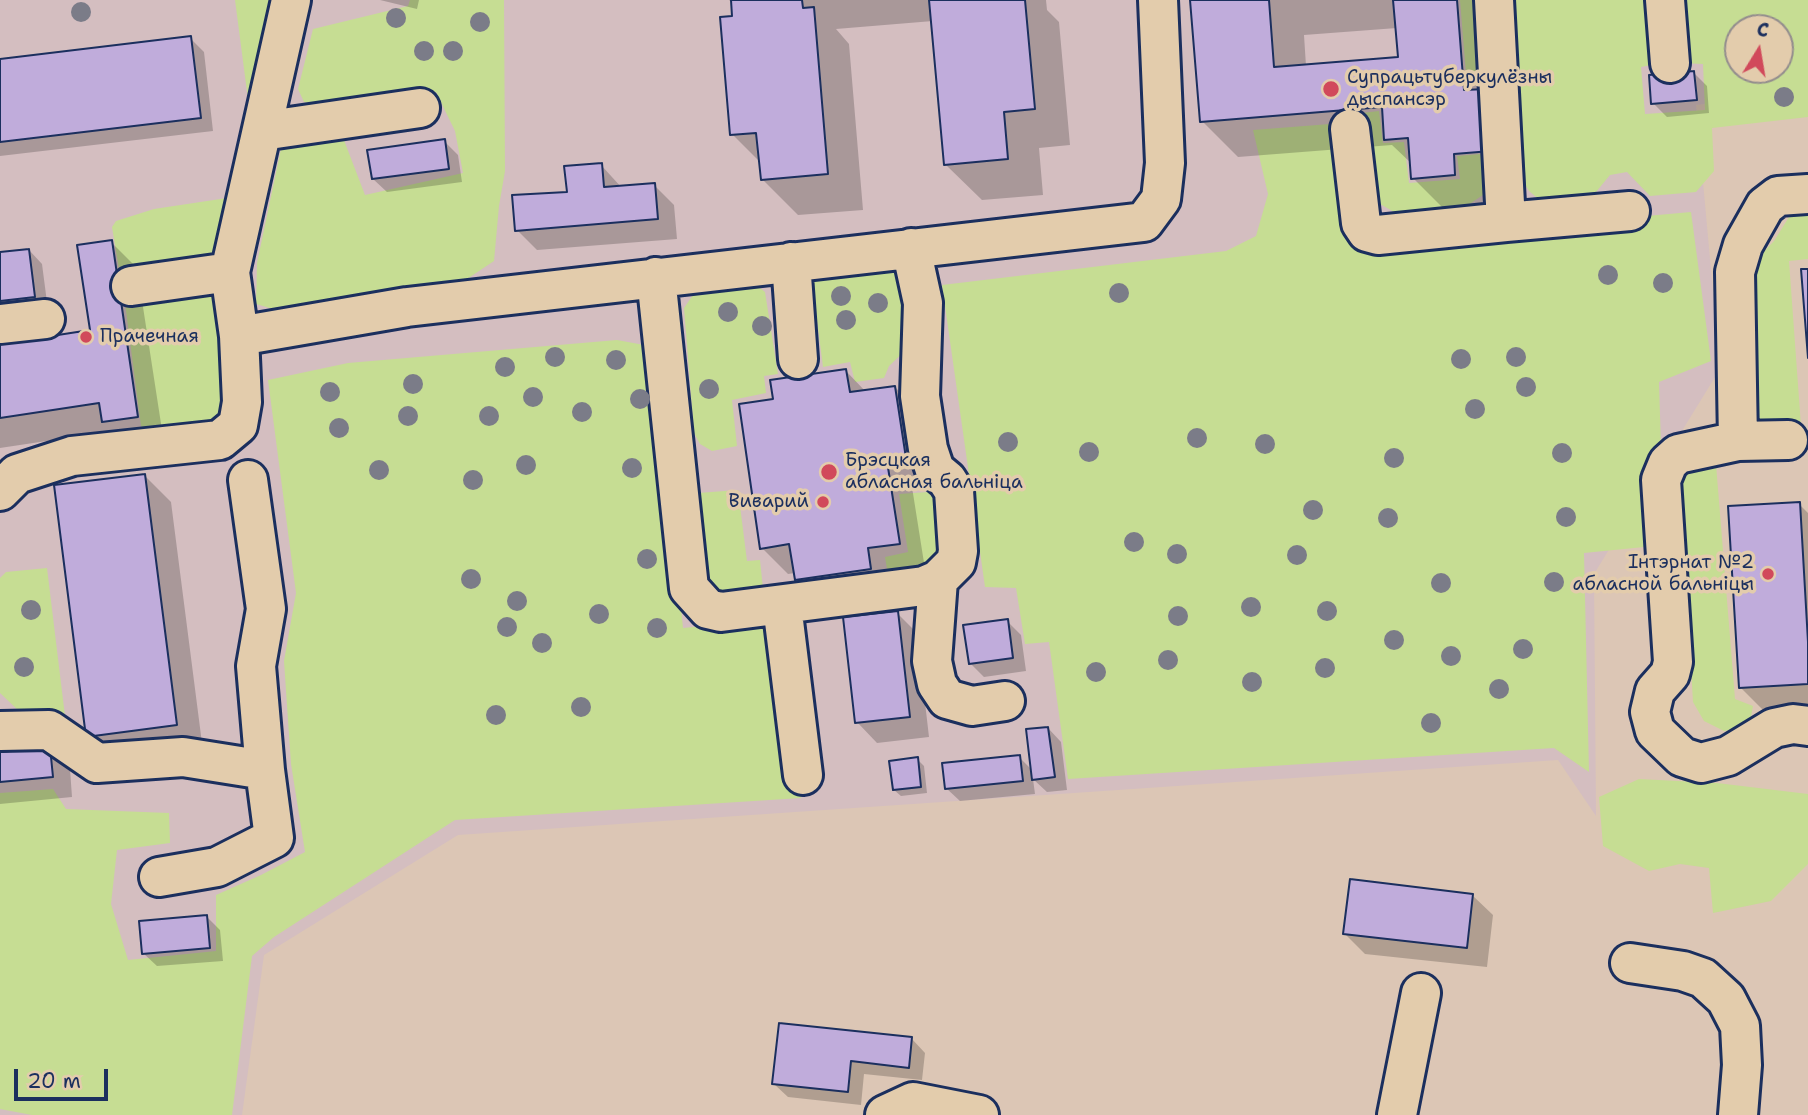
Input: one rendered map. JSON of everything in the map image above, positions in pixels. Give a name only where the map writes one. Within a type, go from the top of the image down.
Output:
[{"type":"lane","points":[[0,491],[18,474],[72,456],[220,440],[238,425],[242,402],[239,336],[230,272],[291,0]]},
{"type":"lane","points":[[239,336],[407,307],[1144,222],[1161,199],[1165,163],[1158,0]]},
{"type":"lane","points":[[1494,0],[1506,222]]},
{"type":"lane","points":[[1665,0],[1670,63]]},
{"type":"lane","points":[[262,131],[420,108]]},
{"type":"lane","points":[[1350,129],[1362,223],[1367,232],[1377,235],[1630,211]]},
{"type":"lane","points":[[1738,441],[1735,272],[1743,245],[1765,206],[1778,196],[1808,194]]},
{"type":"lane","points":[[656,278],[689,587],[708,609],[721,612],[782,605],[923,586],[938,580],[956,562],[958,551],[954,491],[947,480],[935,470],[928,449],[919,396],[923,303],[911,248]]},
{"type":"lane","points":[[791,262],[798,359]]},
{"type":"lane","points":[[131,286],[230,272]]},
{"type":"lane","points":[[0,324],[45,319]]},
{"type":"lane","points":[[1788,440],[1738,441],[1678,454],[1668,463],[1661,480],[1673,662],[1670,674],[1655,691],[1650,712],[1655,731],[1682,757],[1701,763],[1728,756],[1774,728],[1803,721]]},
{"type":"lane","points":[[159,877],[217,867],[274,838],[265,770],[257,666],[266,609],[248,480]]},
{"type":"lane","points":[[938,580],[932,661],[937,684],[947,699],[972,706],[1005,701]]},
{"type":"lane","points":[[782,605],[803,775]]},
{"type":"lane","points":[[0,731],[49,730],[97,763],[183,757],[265,770]]},
{"type":"lane","points":[[1630,963],[1683,971],[1703,978],[1726,999],[1740,1026],[1742,1065],[1738,1115]]},
{"type":"lane","points":[[1397,1115],[1421,993]]},
{"type":"lane","points":[[885,1115],[912,1102],[979,1115]]},
{"type":"shaded area","name":"Брэсцкая абласная бальніца","points":[[0,0],[1808,0],[1808,92],[1696,105],[1720,369],[1594,574],[1596,816],[1558,760],[458,835],[264,955],[242,1115],[0,1115]]},
{"type":"green space","points":[[235,0],[285,0],[249,107]]},
{"type":"green space","points":[[410,0],[504,0],[505,171],[494,261],[461,283],[280,311],[256,304],[257,263],[282,144],[342,135],[365,195],[463,173],[455,131],[436,92],[365,108],[329,107],[304,102],[298,89],[313,29],[408,6]]},
{"type":"green space","points":[[1460,0],[1490,0],[1501,158],[1496,177],[1486,193],[1468,205],[1427,214],[1396,213],[1380,204],[1371,186],[1362,113],[1379,111],[1383,143],[1404,142],[1409,183],[1460,179],[1457,156],[1493,153],[1488,84],[1467,86]]},
{"type":"green space","points":[[1509,0],[1655,0],[1661,63],[1641,67],[1645,114],[1705,110],[1703,64],[1681,63],[1678,0],[1808,0],[1808,117],[1712,128],[1714,171],[1696,192],[1650,196],[1627,172],[1610,175],[1596,192],[1577,198],[1541,201],[1529,191],[1520,177]]},
{"type":"green space","points":[[1343,123],[1359,242],[1691,212],[1711,361],[1659,382],[1664,545],[1584,553],[1589,772],[1554,748],[1068,779],[1049,642],[1025,644],[1016,588],[985,587],[942,285],[1226,251],[1256,236],[1268,194],[1253,130]]},
{"type":"green space","points":[[227,198],[222,256],[132,274],[119,269],[112,227],[116,221],[154,209]]},
{"type":"green space","points":[[1799,201],[1808,201],[1808,259],[1789,261],[1801,426],[1777,427],[1756,417],[1750,266],[1774,241]]},
{"type":"green space","points":[[900,269],[909,347],[889,366],[884,378],[855,382],[850,362],[823,367],[812,282],[818,272]]},
{"type":"green space","points":[[752,282],[765,292],[778,374],[764,376],[766,393],[732,400],[737,446],[712,451],[700,444],[694,433],[684,308],[695,292]]},
{"type":"green space","points":[[209,290],[214,301],[228,410],[219,421],[147,431],[141,426],[125,303]]},
{"type":"green space","points":[[617,340],[655,347],[683,628],[765,620],[780,638],[801,798],[455,820],[274,937],[252,956],[232,1115],[32,1115],[0,1109],[0,793],[53,789],[66,809],[169,813],[170,843],[117,850],[111,904],[128,960],[216,951],[216,895],[305,852],[291,764],[284,661],[296,593],[268,380],[348,363]]},
{"type":"green space","points":[[1715,452],[1735,699],[1753,706],[1749,727],[1724,731],[1704,721],[1693,702],[1684,549],[1682,476],[1698,457]]},
{"type":"green space","points":[[738,490],[747,561],[760,560],[763,589],[734,593],[714,589],[701,577],[698,493]]},
{"type":"green space","points":[[928,492],[937,503],[948,554],[925,571],[888,575],[885,557],[908,552],[899,494]]},
{"type":"green space","points":[[47,568],[65,716],[20,712],[0,693],[0,578],[6,572]]},
{"type":"green space","points":[[1639,779],[1717,783],[1808,794],[1808,864],[1771,901],[1713,913],[1709,868],[1680,864],[1649,871],[1603,846],[1599,797]]},
{"type":"building","points":[[731,0],[802,0],[803,8],[814,7],[828,174],[761,180],[756,133],[730,135],[720,17],[732,16]]},
{"type":"building","points":[[929,0],[1025,0],[1035,109],[1004,112],[1008,159],[944,165]]},
{"type":"building","name":"Супрацьтуберкулёзны дыспансэр","points":[[1190,0],[1269,0],[1274,67],[1398,57],[1393,0],[1457,0],[1464,90],[1486,89],[1491,151],[1454,154],[1455,175],[1411,179],[1408,138],[1384,140],[1382,107],[1200,122]]},
{"type":"building","points":[[191,36],[201,118],[0,142],[0,59]]},
{"type":"building","points":[[1694,71],[1697,100],[1651,104],[1649,75]]},
{"type":"building","points":[[445,139],[449,169],[372,179],[367,150]]},
{"type":"building","points":[[602,163],[604,187],[655,183],[658,219],[515,231],[512,195],[567,192],[564,166]]},
{"type":"building","name":"Прачечная","points":[[112,240],[138,417],[102,422],[99,403],[0,418],[0,344],[90,330],[77,245]]},
{"type":"building","points":[[29,249],[35,297],[0,301],[0,252]]},
{"type":"building","points":[[1801,269],[1808,269],[1808,358]]},
{"type":"building","name":"Виварий","points":[[846,369],[850,392],[895,386],[906,458],[887,461],[900,544],[868,548],[871,569],[795,580],[789,544],[760,549],[739,404],[773,399],[770,380]]},
{"type":"building","points":[[145,474],[177,725],[86,737],[54,485]]},
{"type":"building","name":"Інтэрнат №2 абласной бальніцы","points":[[1800,502],[1808,684],[1739,688],[1728,506]]},
{"type":"building","points":[[898,611],[910,717],[855,723],[843,617]]},
{"type":"building","points":[[1008,619],[1013,658],[969,664],[963,625]]},
{"type":"building","points":[[1048,727],[1055,777],[1032,780],[1026,729]]},
{"type":"building","points":[[50,747],[53,777],[0,782],[0,752]]},
{"type":"building","points":[[1020,755],[1023,781],[945,789],[942,763]]},
{"type":"building","points":[[918,757],[921,787],[893,790],[889,761]]},
{"type":"building","points":[[1350,879],[1473,894],[1467,948],[1343,934]]},
{"type":"building","points":[[207,915],[210,948],[142,954],[139,921]]},
{"type":"building","points":[[779,1023],[912,1037],[909,1068],[851,1061],[848,1092],[772,1084]]},
{"type":"place","name":"Супрацьтуберкулёзны дыспансэр","points":[[1331,89]]},
{"type":"place","name":"Прачечная","points":[[86,337]]},
{"type":"place","name":"Брэсцкая абласная бальніца","points":[[829,472]]},
{"type":"place","name":"Виварий","points":[[823,502]]},
{"type":"place","name":"Інтэрнат №2 абласной бальніцы","points":[[1768,574]]}]
